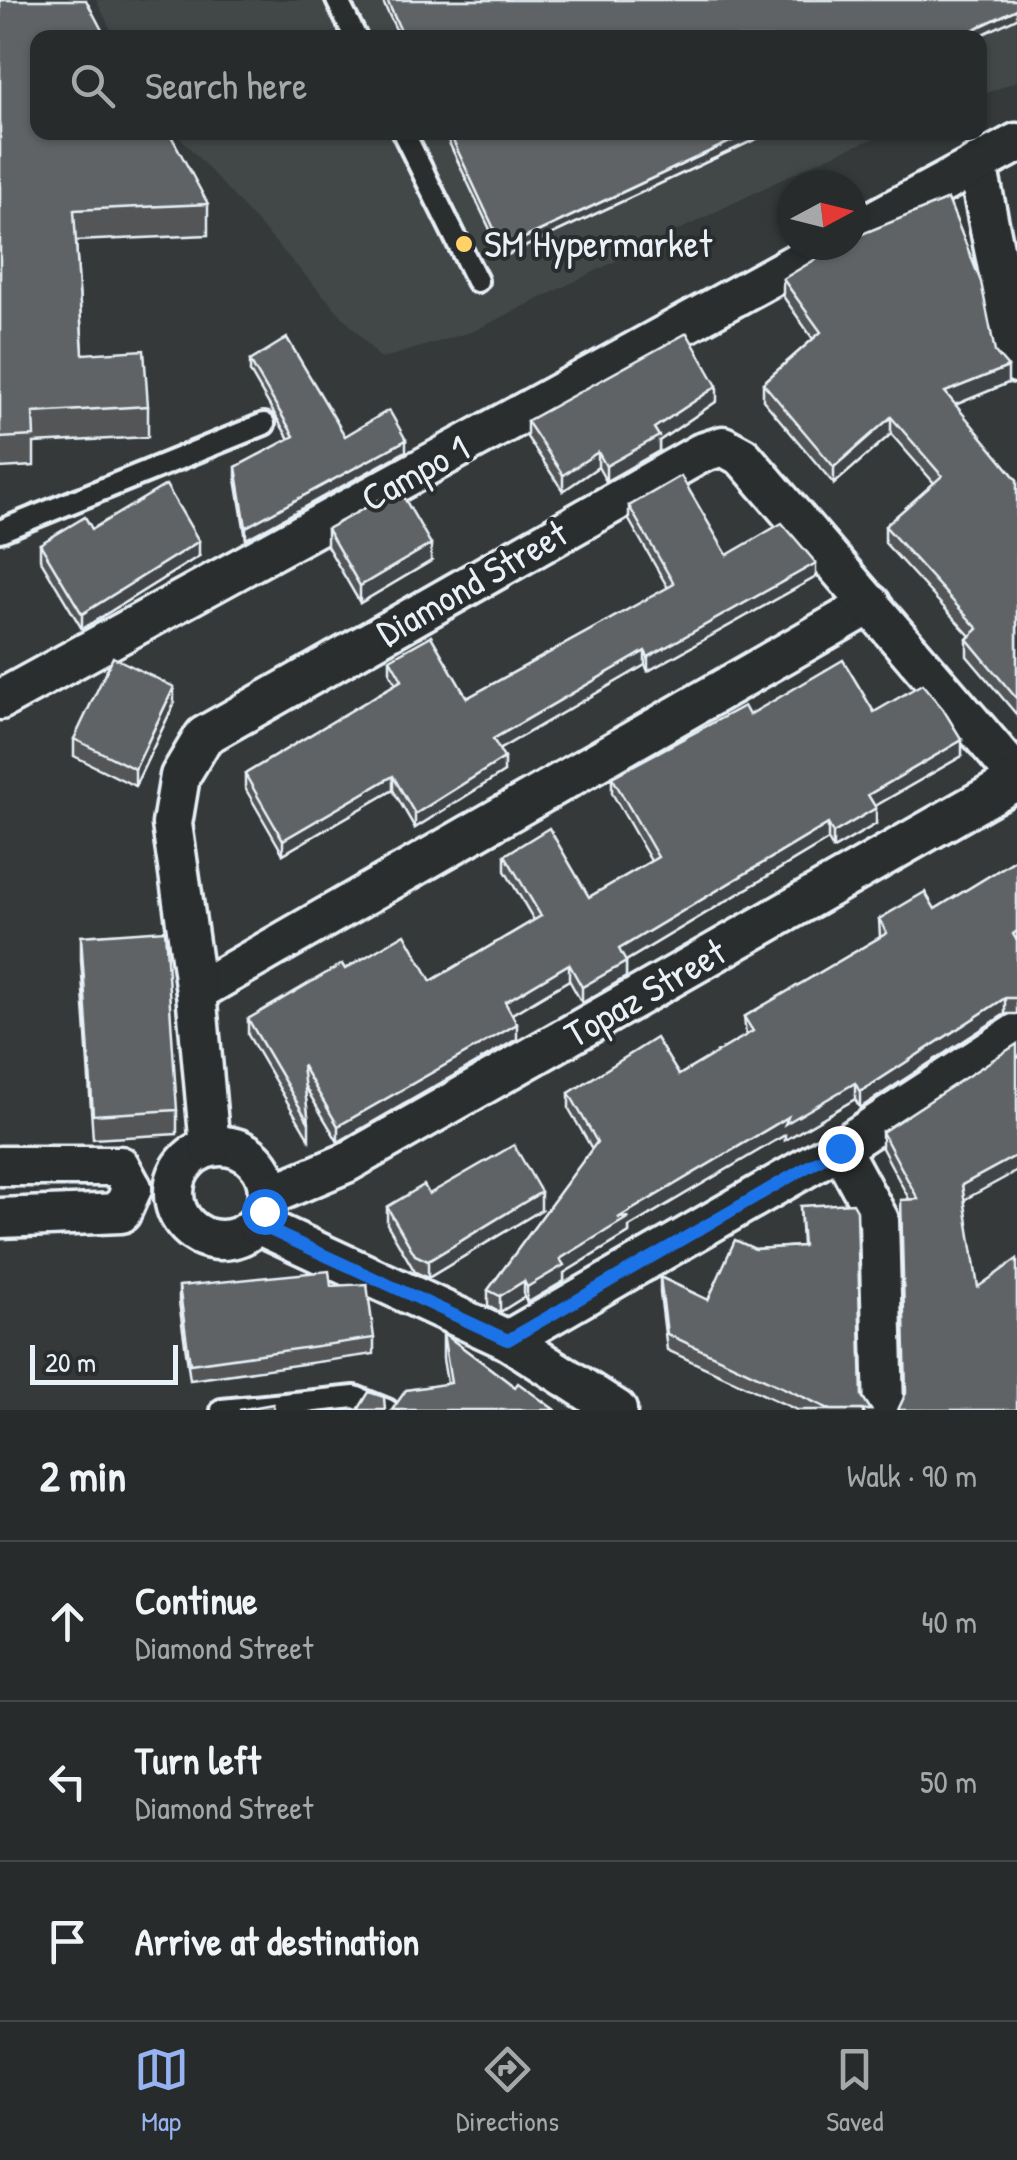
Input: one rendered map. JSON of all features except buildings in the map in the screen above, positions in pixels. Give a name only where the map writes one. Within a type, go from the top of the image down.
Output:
[{"type":"street","points":[[867,224],[1017,143]]},
{"type":"street","points":[[977,164],[1017,363]]},
{"type":"street","name":"Campo 1","points":[[0,700],[802,260]]},
{"type":"street","name":"Diamond Street","points":[[210,1147],[196,992],[172,824],[180,776],[204,736],[701,453],[723,446],[743,457],[1017,778]]},
{"type":"street","points":[[196,992],[872,604]]},
{"type":"street","name":"Topaz Street","points":[[262,1210],[1017,778]]},
{"type":"street","points":[[508,1340],[840,1148],[1017,1033]]},
{"type":"street","points":[[225,1146],[252,1157],[262,1168],[262,1210],[241,1236],[222,1240],[203,1236],[187,1226],[177,1209],[174,1190],[185,1162],[210,1147],[225,1146]]},
{"type":"street","points":[[840,1148],[879,1220],[884,1410]]},
{"type":"street","points":[[0,1166],[120,1166],[132,1188]]},
{"type":"street","points":[[132,1188],[174,1190]]},
{"type":"street","points":[[0,1218],[121,1213],[132,1188]]},
{"type":"street","points":[[262,1210],[508,1340],[616,1410]]},
{"type":"lane","points":[[337,0],[352,30]]},
{"type":"lane","points":[[407,140],[477,281]]},
{"type":"lane","points":[[0,531],[264,424]]},
{"type":"lane","points":[[222,1410],[355,1397],[386,1410]]},
{"type":"shaded area","points":[[96,0],[1017,0],[1017,81],[987,93],[987,30],[111,30]]},
{"type":"shaded area","name":"SM Hypermarket","points":[[182,140],[870,140],[801,170],[777,170],[777,182],[474,331],[381,359]]},
{"type":"place","name":"SM Hypermarket","points":[[464,244]]},
{"type":"route","points":[[264,1211],[257,1224],[508,1340],[840,1148]]}]
